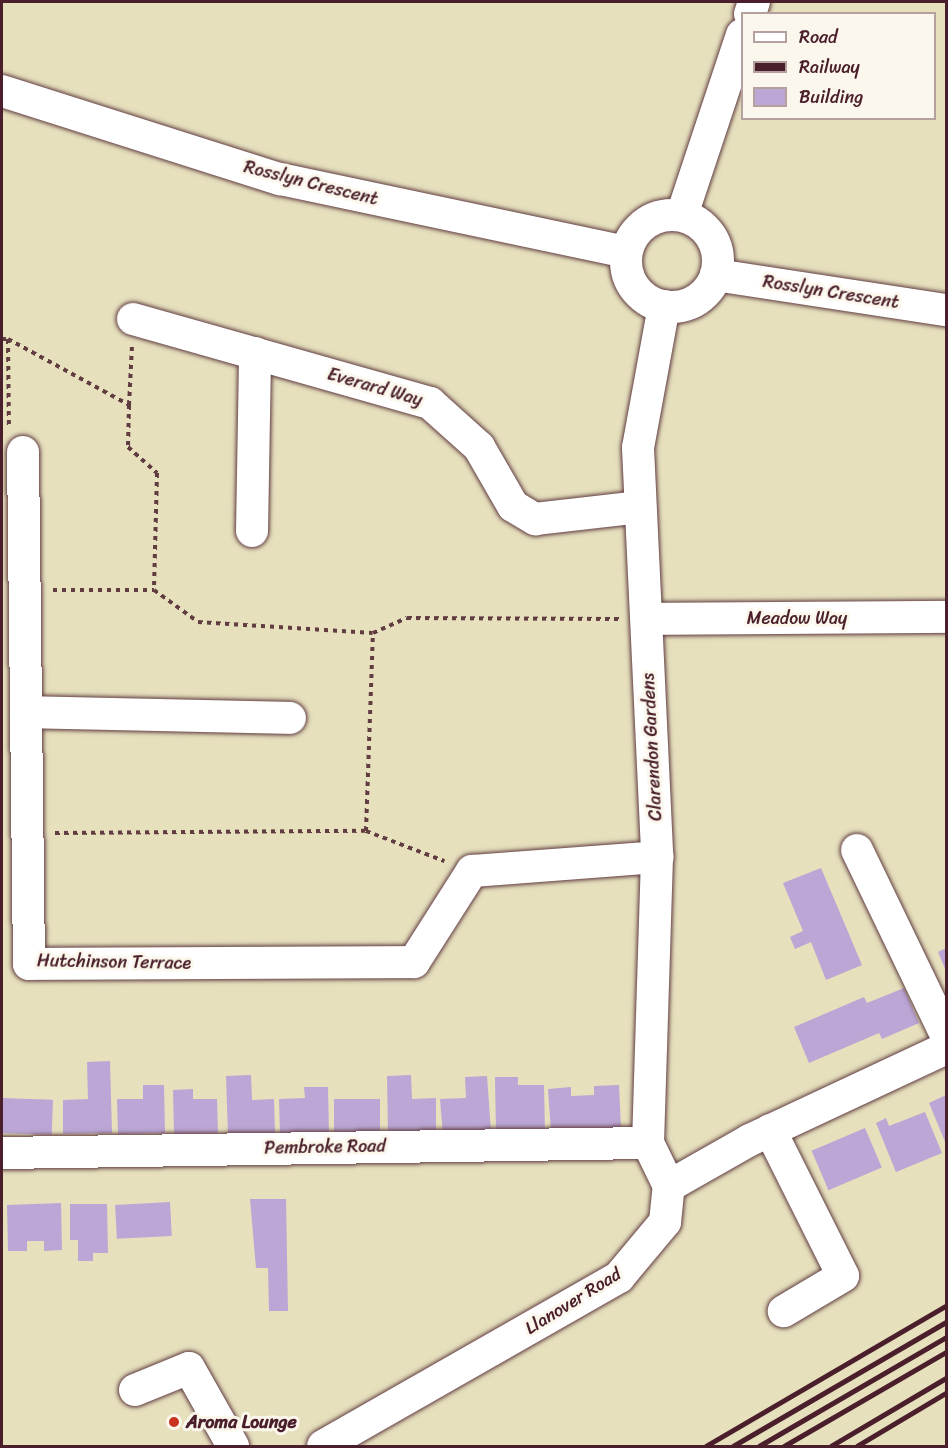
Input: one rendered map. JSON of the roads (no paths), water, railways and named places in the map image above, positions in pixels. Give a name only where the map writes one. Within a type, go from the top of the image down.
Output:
[{"type":"street","points":[[681,215],[741,38]]},
{"type":"street","name":"Rosslyn Crescent","points":[[2,91],[280,179],[627,252]]},
{"type":"street","points":[[681,215],[708,232],[716,246],[716,275],[697,300],[682,306],[664,306],[636,290],[628,276],[627,252],[643,225],[657,217],[681,215]]},
{"type":"street","name":"Rosslyn Crescent","points":[[716,275],[946,310]]},
{"type":"street","name":"Clarendon Gardens","points":[[664,306],[638,448],[657,857],[648,1143],[669,1186]]},
{"type":"street","name":"Everard Way","points":[[134,319],[430,403],[479,447],[513,506],[535,519],[640,507]]},
{"type":"street","points":[[252,531],[255,353]]},
{"type":"street","name":"Hutchinson Terrace","points":[[23,452],[29,964],[414,962],[472,871],[657,857]]},
{"type":"street","name":"Meadow Way","points":[[647,619],[946,617]]},
{"type":"street","points":[[26,712],[290,718]]},
{"type":"street","points":[[857,850],[946,1035]]},
{"type":"street","points":[[669,1186],[770,1130],[946,1048]]},
{"type":"street","points":[[770,1130],[843,1276],[784,1311]]},
{"type":"street","name":"Pembroke Road","points":[[2,1154],[648,1143]]},
{"type":"street","name":"Llanover Road","points":[[323,1446],[618,1277],[665,1222],[669,1186]]},
{"type":"street","points":[[135,1390],[189,1368],[233,1446]]},
{"type":"railway","points":[[706,1446],[946,1306]]},
{"type":"railway","points":[[733,1446],[946,1322]]},
{"type":"railway","points":[[759,1446],[946,1337]]},
{"type":"railway","points":[[784,1446],[946,1352]]},
{"type":"railway","points":[[831,1446],[946,1378]]},
{"type":"railway","points":[[857,1446],[946,1393]]},
{"type":"place","name":"Aroma Lounge","points":[[174,1422]]}]
